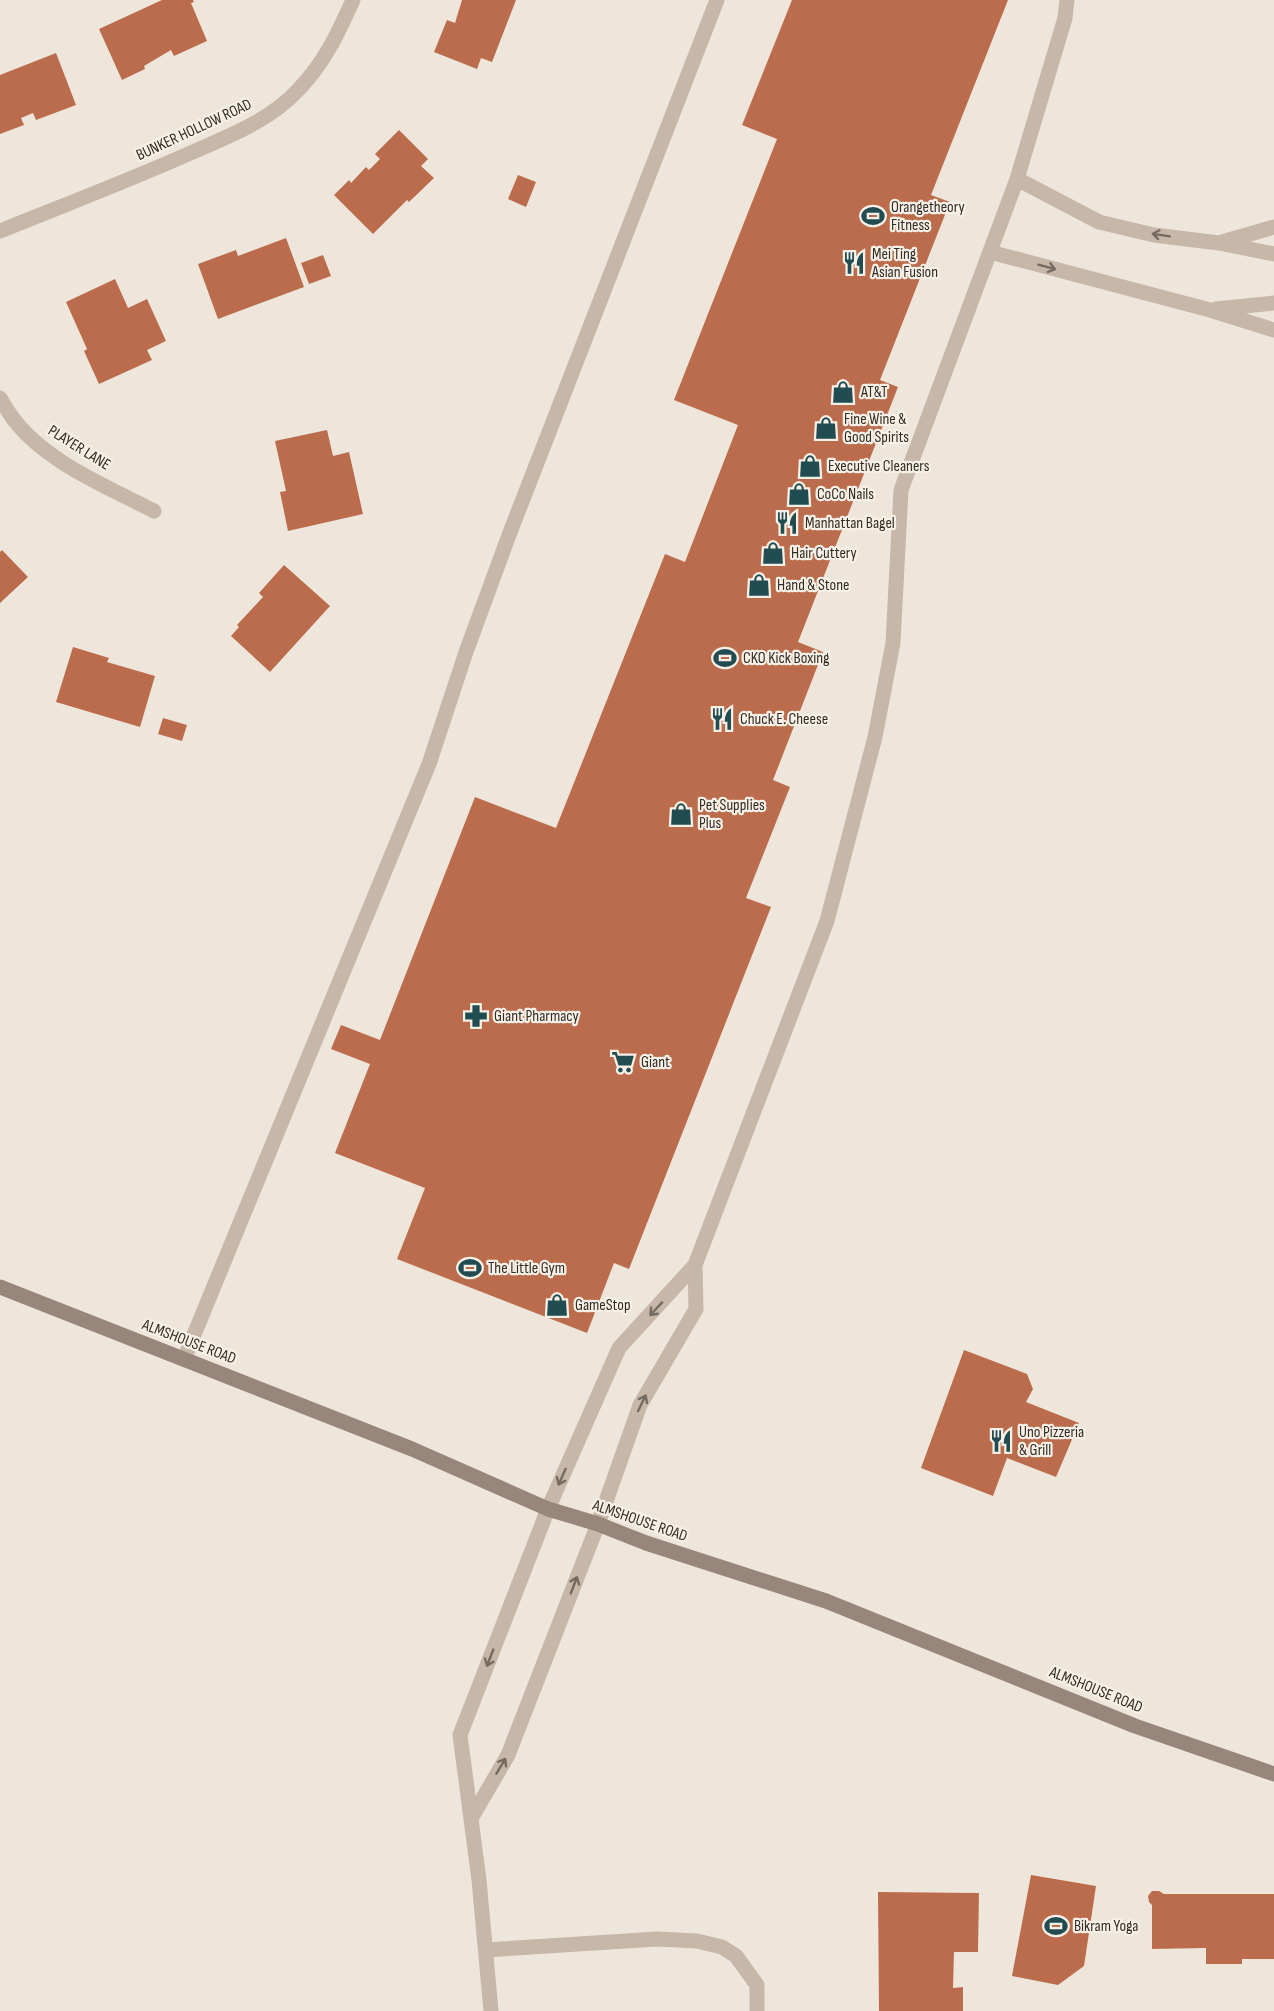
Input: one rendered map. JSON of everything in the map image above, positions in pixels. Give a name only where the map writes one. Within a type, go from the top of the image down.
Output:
[{"type":"main road","name":"ALMSHOUSE ROAD","points":[[0,1287],[412,1449],[548,1509],[826,1601],[1135,1726],[1274,1774]]},
{"type":"street","name":"BUNKER HOLLOW ROAD","points":[[0,231],[138,176],[245,129],[275,111],[299,89],[330,50],[353,0]]},
{"type":"street","points":[[184,1359],[429,764],[466,652],[509,535],[717,0]]},
{"type":"street","points":[[491,2011],[472,1816],[460,1735],[548,1509],[620,1348],[695,1265],[827,921],[875,738],[893,643],[901,490],[1017,179],[1065,18],[1067,0]]},
{"type":"street","points":[[1017,179],[1099,222],[1154,235],[1219,243],[1274,254]]},
{"type":"street","points":[[1219,243],[1274,227]]},
{"type":"street","points":[[990,252],[1210,310],[1274,330]]},
{"type":"street","points":[[1210,310],[1274,303]]},
{"type":"street","name":"PLAYER LANE","points":[[0,398],[14,421],[38,446],[65,464],[154,511]]},
{"type":"street","points":[[472,1816],[508,1755],[598,1524],[640,1405],[696,1309],[695,1265]]},
{"type":"street","points":[[486,1950],[657,1939],[698,1941],[722,1947],[736,1956],[757,1985],[757,2011]]},
{"type":"building","points":[[162,0],[193,0],[194,2],[191,3],[207,41],[174,56],[171,50],[144,66],[145,69],[122,80],[99,29]]},
{"type":"building","points":[[462,0],[516,0],[492,62],[481,58],[477,69],[434,52],[447,20],[455,23]]},
{"type":"building","points":[[792,0],[1008,0],[931,195],[950,202],[880,380],[898,387],[798,642],[823,652],[773,780],[790,787],[746,898],[771,907],[629,1269],[614,1263],[587,1333],[397,1259],[425,1188],[335,1153],[370,1064],[331,1049],[341,1025],[380,1040],[475,797],[556,828],[665,554],[685,562],[738,425],[674,400],[777,139],[742,125]]},
{"type":"building","points":[[56,53],[76,105],[36,120],[33,113],[21,118],[24,125],[0,134],[0,75]]},
{"type":"building","points":[[399,130],[428,159],[421,166],[434,178],[409,202],[407,200],[373,234],[334,195],[349,180],[351,183],[366,167],[369,170],[380,159],[375,154]]},
{"type":"building","points":[[518,175],[536,182],[526,207],[508,199]]},
{"type":"building","points":[[286,238],[304,287],[218,319],[198,264],[236,250],[238,256]]},
{"type":"building","points":[[323,255],[331,276],[309,284],[301,263]]},
{"type":"building","points":[[115,279],[128,308],[147,299],[166,341],[147,350],[152,360],[99,384],[84,351],[87,349],[66,302]]},
{"type":"building","points":[[327,430],[333,456],[349,452],[363,514],[288,531],[280,492],[286,491],[275,441]]},
{"type":"building","points":[[2,550],[28,577],[0,603],[0,552]]},
{"type":"building","points":[[284,565],[330,606],[270,672],[231,636],[239,627],[237,625],[263,597],[259,593]]},
{"type":"building","points":[[73,647],[109,658],[107,662],[155,676],[140,727],[56,702]]},
{"type":"building","points":[[163,718],[187,725],[182,741],[158,734]]},
{"type":"building","name":"Uno Pizzeria & Grill","points":[[964,1350],[1027,1374],[1033,1389],[1026,1402],[1079,1423],[1056,1477],[1007,1458],[993,1496],[921,1468]]},
{"type":"building","name":"Bikram Yoga","points":[[1031,1875],[1096,1886],[1084,1966],[1058,1985],[1012,1976]]},
{"type":"building","points":[[1152,1891],[1164,1894],[1274,1894],[1274,1959],[1242,1959],[1242,1964],[1206,1964],[1206,1948],[1152,1949],[1152,1905],[1148,1896]]},
{"type":"building","points":[[878,1892],[979,1893],[978,1952],[954,1952],[953,1988],[963,1987],[963,2011],[879,2011]]},
{"type":"place","name":"Orangetheory Fitness","points":[[873,216]]},
{"type":"place","name":"Mei Ting Asian Fusion","points":[[854,263]]},
{"type":"place","name":"AT&T","points":[[843,392]]},
{"type":"place","name":"Fine Wine & Good Spirits","points":[[826,428]]},
{"type":"place","name":"Executive Cleaners","points":[[810,466]]},
{"type":"place","name":"CoCo Nails","points":[[799,494]]},
{"type":"place","name":"Manhattan Bagel","points":[[787,523]]},
{"type":"place","name":"Hair Cuttery","points":[[773,553]]},
{"type":"place","name":"Hand & Stone","points":[[759,585]]},
{"type":"place","name":"CKO Kick Boxing","points":[[725,658]]},
{"type":"place","name":"Chuck E. Cheese","points":[[722,719]]},
{"type":"place","name":"Pet Supplies Plus","points":[[681,814]]},
{"type":"place","name":"Giant Pharmacy","points":[[476,1016]]},
{"type":"place","name":"Giant","points":[[623,1062]]},
{"type":"place","name":"The Little Gym","points":[[470,1268]]},
{"type":"place","name":"GameStop","points":[[557,1305]]},
{"type":"place","name":"Uno Pizzeria & Grill","points":[[1001,1441]]},
{"type":"place","name":"Bikram Yoga","points":[[1056,1926]]}]
